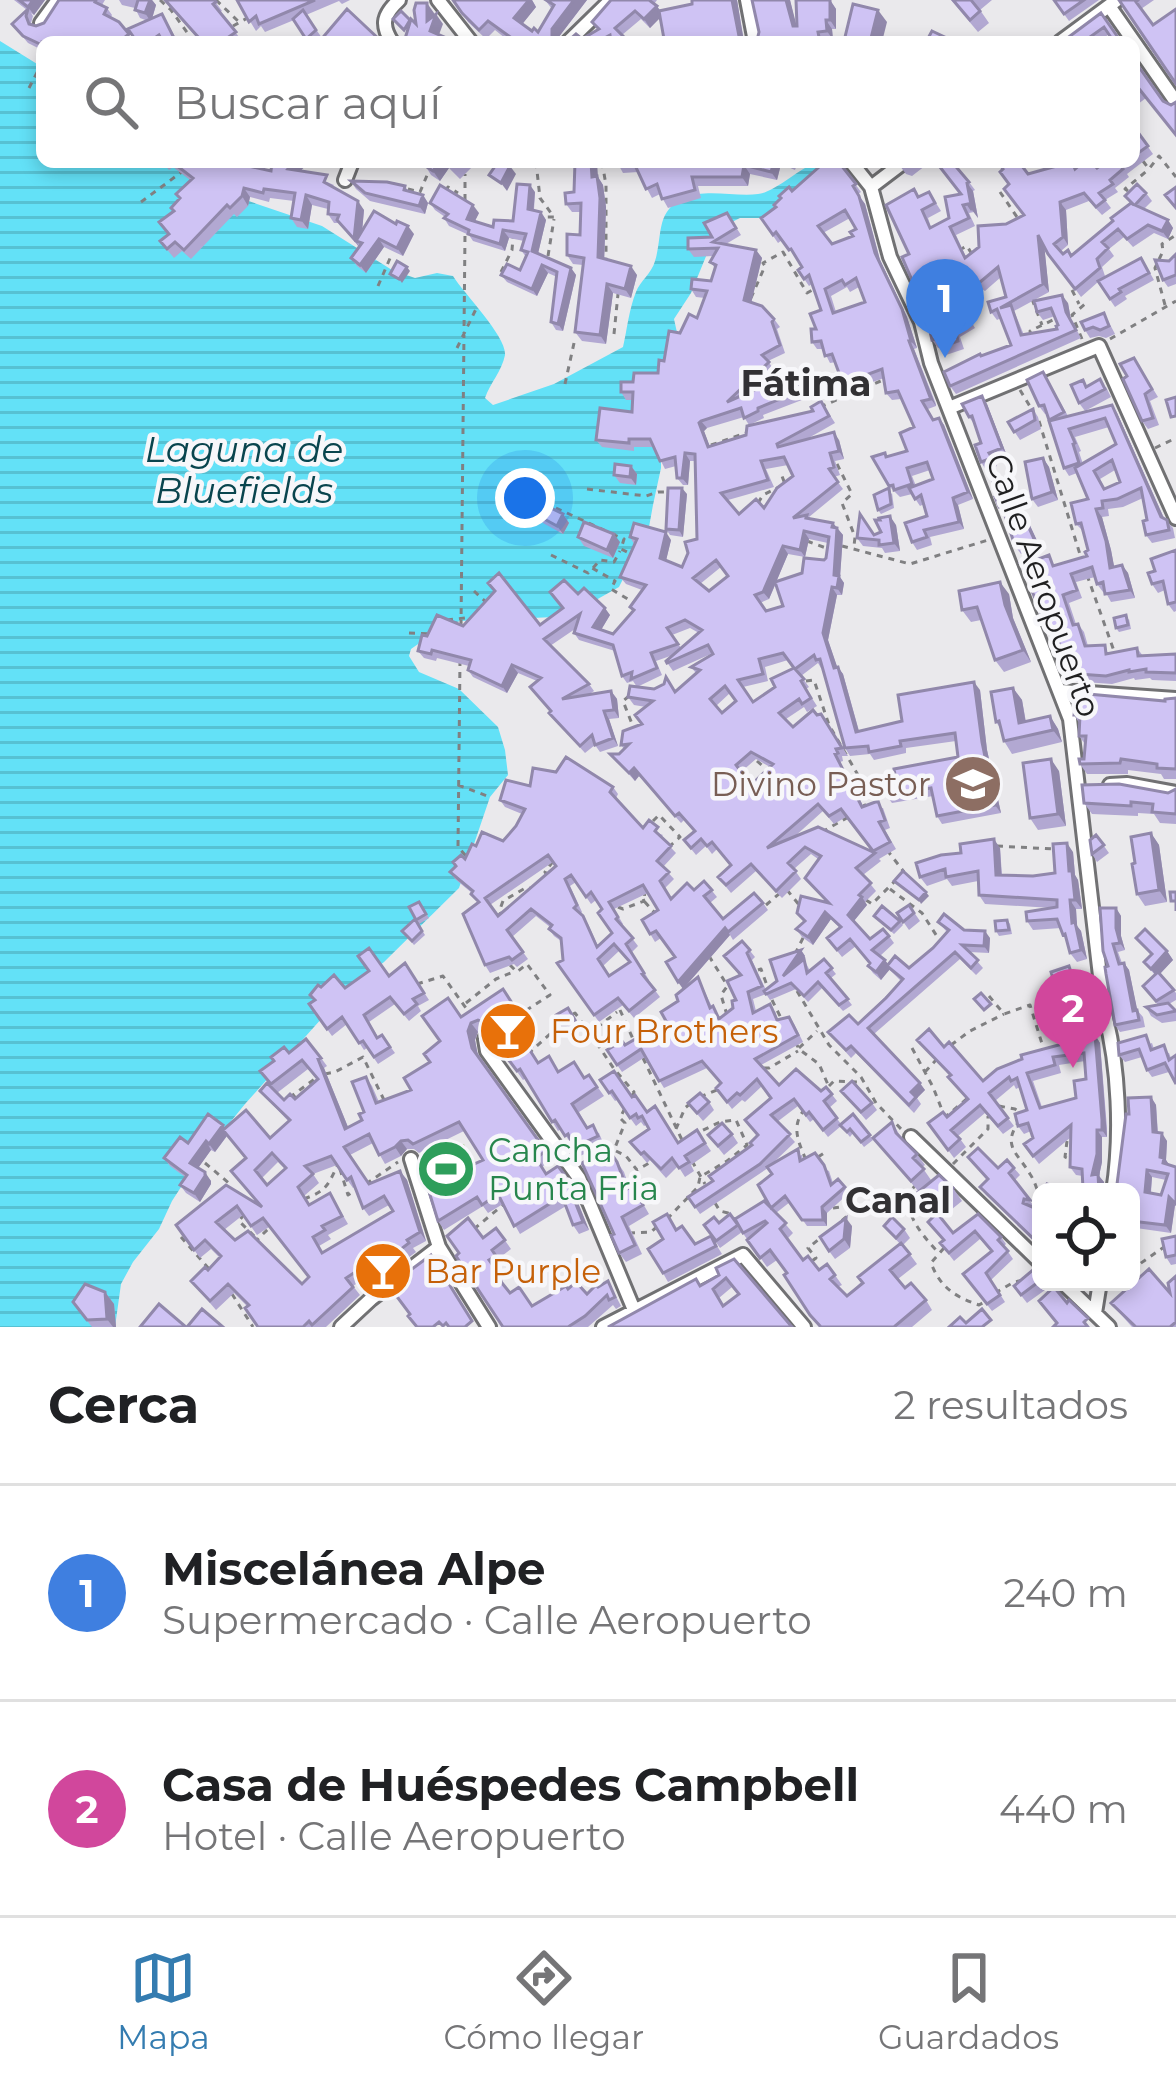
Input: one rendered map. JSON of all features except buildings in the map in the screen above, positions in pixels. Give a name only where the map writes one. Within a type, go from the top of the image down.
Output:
[{"type":"street","points":[[41,23],[58,0]]},
{"type":"street","points":[[388,36],[383,22],[399,0]]},
{"type":"street","points":[[438,0],[466,36]]},
{"type":"street","points":[[574,36],[611,0]]},
{"type":"street","points":[[747,0],[754,36]]},
{"type":"street","points":[[1068,36],[1113,3],[1134,36]]},
{"type":"street","points":[[1140,45],[1176,101]]},
{"type":"street","points":[[345,180],[350,168]]},
{"type":"street","name":"Calle Aeropuerto","points":[[856,168],[872,187],[890,257],[921,322],[932,363],[1070,719],[1109,1030],[1120,1148],[1114,1183]]},
{"type":"street","points":[[872,187],[896,168]]},
{"type":"street","points":[[949,408],[1093,349],[1148,451],[1176,518]]},
{"type":"street","points":[[1060,691],[1176,699]]},
{"type":"street","points":[[1079,785],[1126,784],[1176,793]]},
{"type":"street","points":[[485,1039],[487,1051],[579,1178],[634,1310]]},
{"type":"street","points":[[911,1137],[1032,1254]]},
{"type":"street","points":[[411,1159],[439,1247],[489,1327]]},
{"type":"street","points":[[340,1327],[439,1247]]},
{"type":"street","points":[[603,1327],[743,1255],[804,1327]]},
{"type":"street","points":[[1072,1291],[1109,1327]]},
{"type":"street","points":[[1095,1313],[1099,1291]]},
{"type":"path","points":[[160,0],[190,36]]},
{"type":"path","points":[[217,0],[239,22]]},
{"type":"path","points":[[227,30],[259,11]]},
{"type":"path","points":[[29,88],[36,71]]},
{"type":"path","points":[[1132,196],[1126,189],[1159,156],[1176,177]]},
{"type":"path","points":[[1140,158],[1149,169]]},
{"type":"path","points":[[141,202],[187,168]]},
{"type":"path","points":[[404,188],[420,192],[432,168]]},
{"type":"path","points":[[465,168],[465,209]]},
{"type":"path","points":[[536,168],[539,198],[554,218],[548,256]]},
{"type":"path","points":[[603,168],[606,266]]},
{"type":"path","points":[[422,182],[458,194]]},
{"type":"path","points":[[1000,192],[1019,220]]},
{"type":"path","points":[[535,216],[554,218]]},
{"type":"path","points":[[460,635],[465,233]]},
{"type":"path","points":[[501,272],[514,233]]},
{"type":"path","points":[[1166,307],[1155,268],[1162,244],[1176,235]]},
{"type":"path","points":[[947,256],[967,246],[973,256],[983,252]]},
{"type":"path","points":[[747,309],[763,263],[783,252],[807,293],[828,280]]},
{"type":"path","points":[[378,286],[392,256]]},
{"type":"path","points":[[614,334],[619,290]]},
{"type":"path","points":[[1032,344],[1030,331],[1072,315],[1083,305],[1072,290]]},
{"type":"path","points":[[1023,299],[1032,299],[1042,326]]},
{"type":"path","points":[[1072,315],[1093,349],[1176,301]]},
{"type":"path","points":[[457,348],[477,307]]},
{"type":"path","points":[[565,384],[574,343]]},
{"type":"path","points":[[823,406],[890,376]]},
{"type":"path","points":[[1016,383],[1040,423],[1113,648]]},
{"type":"path","points":[[711,445],[756,430]]},
{"type":"path","points":[[1148,451],[1176,438]]},
{"type":"path","points":[[837,464],[853,494],[842,503],[855,537],[854,548]]},
{"type":"path","points":[[755,508],[763,495],[784,484],[780,471]]},
{"type":"path","points":[[763,487],[763,495]]},
{"type":"path","points":[[587,489],[646,496],[682,494]]},
{"type":"path","points":[[551,555],[588,573],[599,560],[614,562],[624,539],[556,508]]},
{"type":"path","points":[[791,535],[828,548],[854,548],[910,564],[1000,536]]},
{"type":"path","points":[[838,535],[839,546]]},
{"type":"path","points":[[621,549],[641,559]]},
{"type":"path","points":[[592,568],[615,580],[611,589],[639,606]]},
{"type":"path","points":[[474,591],[493,608],[484,611]]},
{"type":"path","points":[[426,634],[442,621],[472,618],[476,613]]},
{"type":"path","points":[[410,633],[436,634]]},
{"type":"path","points":[[460,658],[458,848],[468,857]]},
{"type":"path","points":[[797,683],[814,680],[829,725],[858,776],[856,784],[867,811],[825,830]]},
{"type":"path","points":[[636,735],[623,701],[638,690]]},
{"type":"path","points":[[757,761],[767,770]]},
{"type":"path","points":[[457,785],[490,796]]},
{"type":"path","points":[[642,831],[659,815],[680,837],[671,845],[664,842]]},
{"type":"path","points":[[854,890],[872,904],[904,872],[880,840]]},
{"type":"path","points":[[992,844],[1085,850]]},
{"type":"path","points":[[552,881],[545,872],[558,856]]},
{"type":"path","points":[[781,881],[807,916]]},
{"type":"path","points":[[513,931],[499,912],[502,901],[527,887],[545,893]]},
{"type":"path","points":[[766,904],[786,887]]},
{"type":"path","points":[[889,887],[922,913],[941,940]]},
{"type":"path","points":[[642,890],[644,901],[660,918]]},
{"type":"path","points":[[615,907],[644,901]]},
{"type":"path","points":[[794,956],[808,930]]},
{"type":"path","points":[[704,947],[727,986],[721,995],[731,1028]]},
{"type":"path","points":[[506,959],[514,971]]},
{"type":"path","points":[[464,1004],[496,979],[527,964],[550,994],[522,1013]]},
{"type":"path","points":[[744,977],[760,969],[782,1020]]},
{"type":"path","points":[[417,984],[442,976],[485,1039]]},
{"type":"path","points":[[793,981],[819,1030],[886,1114],[911,1137]]},
{"type":"path","points":[[988,997],[1004,1014]]},
{"type":"path","points":[[925,1072],[970,1030],[1030,1005],[1044,1049],[1041,1055]]},
{"type":"path","points":[[590,1033],[620,1010],[682,1141],[720,1122],[736,1120],[747,1145],[700,1177],[698,1187],[651,1232],[626,1232],[607,1244]]},
{"type":"path","points":[[504,1075],[575,1012],[634,1092],[620,1118],[625,1123],[614,1150],[579,1178]]},
{"type":"path","points":[[755,1067],[770,1068],[819,1030]]},
{"type":"path","points":[[790,1034],[799,1049],[819,1064],[829,1087],[834,1081],[862,1082]]},
{"type":"path","points":[[839,1055],[848,1046]]},
{"type":"path","points":[[912,1048],[945,1117],[980,1090]]},
{"type":"path","points":[[301,1104],[293,1095],[321,1075],[363,1057],[390,1114]]},
{"type":"path","points":[[676,1129],[685,1108],[697,1098],[734,1082]]},
{"type":"path","points":[[813,1100],[799,1116],[796,1143],[807,1166],[827,1151]]},
{"type":"path","points":[[944,1171],[988,1130],[988,1113],[998,1106],[1015,1109],[1027,1118],[1019,1120],[1010,1141],[1035,1183]]},
{"type":"path","points":[[1066,1142],[1065,1156],[1077,1162]]},
{"type":"path","points":[[614,1150],[638,1170],[658,1156]]},
{"type":"path","points":[[292,1208],[329,1185],[338,1164],[348,1195],[409,1155],[411,1159]]},
{"type":"path","points":[[692,1160],[720,1211],[740,1225]]},
{"type":"path","points":[[206,1163],[230,1184],[224,1194]]},
{"type":"path","points":[[920,1181],[907,1194],[907,1207],[938,1252]]},
{"type":"path","points":[[470,1232],[512,1199]]},
{"type":"path","points":[[233,1205],[242,1217],[239,1221],[255,1238],[274,1224]]},
{"type":"path","points":[[829,1208],[856,1209],[840,1222]]},
{"type":"path","points":[[806,1266],[816,1258],[808,1248],[824,1235]]},
{"type":"path","points":[[181,1237],[212,1273],[218,1267]]},
{"type":"path","points":[[954,1241],[931,1263],[935,1276],[954,1297],[979,1305],[1000,1288],[1025,1280]]},
{"type":"path","points":[[1140,1265],[1171,1241]]},
{"type":"path","points":[[231,1293],[253,1327]]},
{"type":"green space","name":"Cancha Punta Fria","points":[[464,1144],[476,1173],[428,1195],[415,1166]]},
{"type":"water","name":"Laguna de Bluefields","points":[[0,41],[36,63],[36,168],[180,168],[207,187],[322,226],[392,270],[415,278],[437,273],[453,276],[504,347],[503,361],[485,398],[493,405],[554,384],[623,347],[634,299],[653,265],[664,217],[675,203],[702,194],[764,193],[805,168],[819,168],[763,218],[740,218],[724,226],[674,319],[678,337],[661,384],[661,468],[649,527],[619,587],[555,617],[460,621],[411,649],[409,656],[419,672],[459,689],[498,727],[505,750],[508,775],[490,797],[459,888],[340,998],[194,1167],[121,1284],[115,1327],[0,1327]]},
{"type":"place","name":"Miscelánea Alpe","points":[[945,358]]},
{"type":"place","name":"Divino Pastor","points":[[973,784]]},
{"type":"place","name":"Four Brothers","points":[[508,1031]]},
{"type":"place","name":"Casa de Huéspedes Campbell","points":[[1073,1068]]},
{"type":"place","name":"Cancha Punta Fria","points":[[446,1169]]},
{"type":"place","name":"Bar Purple","points":[[383,1271]]},
{"type":"district","name":"Fátima","points":[[806,383]]},
{"type":"district","name":"Canal","points":[[898,1200]]}]
